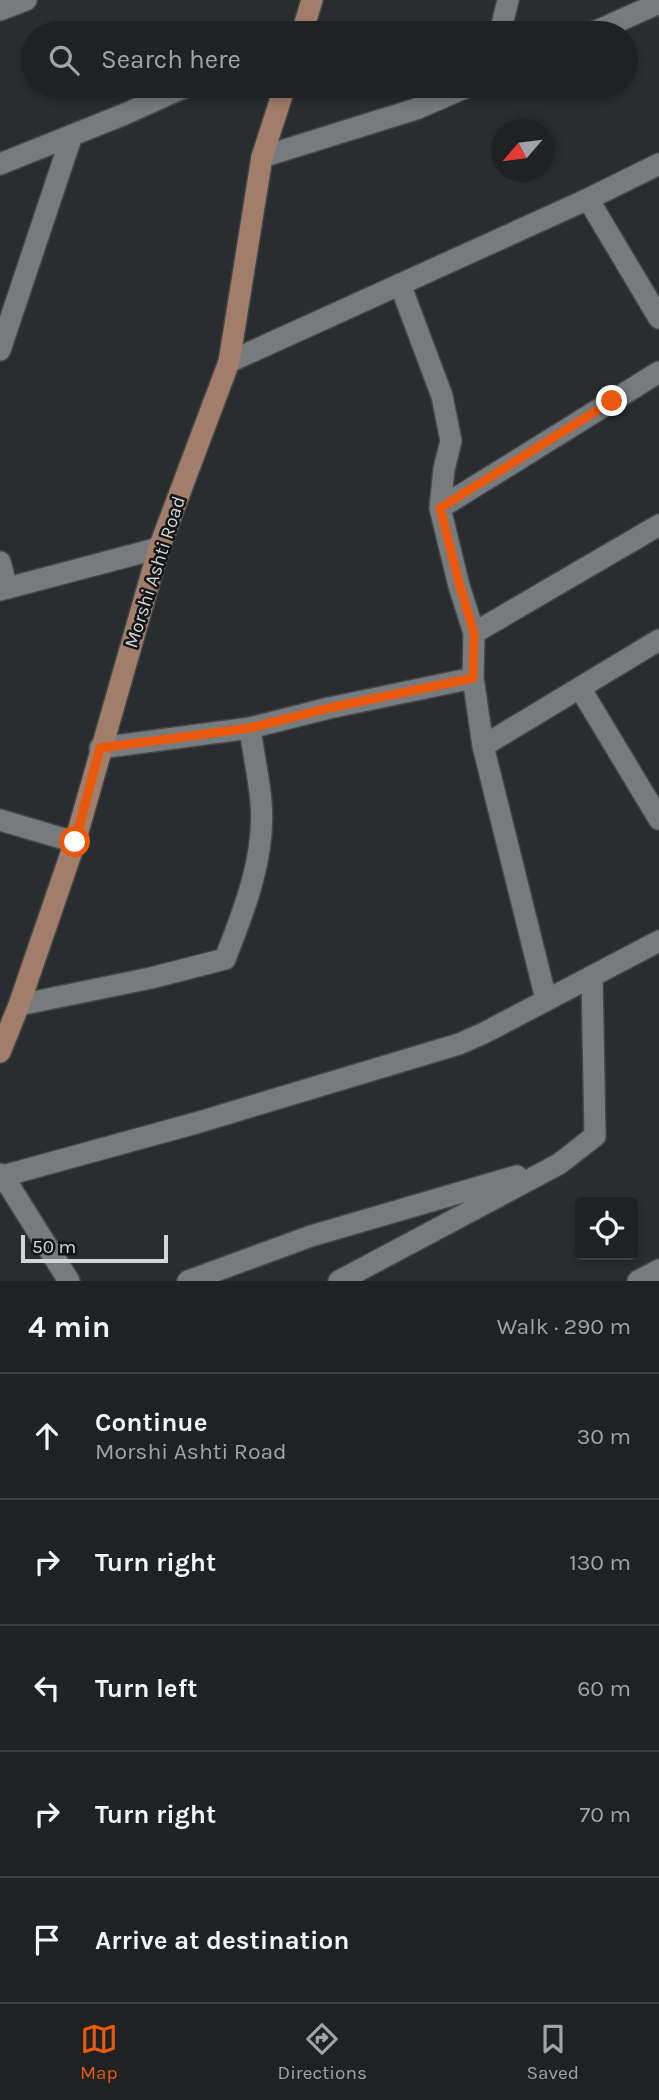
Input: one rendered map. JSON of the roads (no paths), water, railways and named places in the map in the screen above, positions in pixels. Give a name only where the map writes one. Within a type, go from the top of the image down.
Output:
[{"type":"main road","points":[[306,21],[312,0]]},
{"type":"main road","name":"Morshi Ashti Road","points":[[0,1052],[75,842],[159,548],[229,362],[262,157],[281,98]]},
{"type":"street","points":[[0,10],[26,0]]},
{"type":"street","points":[[503,21],[508,0]]},
{"type":"street","points":[[606,21],[621,9],[659,3]]},
{"type":"street","points":[[0,164],[159,98]]},
{"type":"street","points":[[262,157],[416,109],[441,98]]},
{"type":"street","points":[[0,350],[72,135]]},
{"type":"street","points":[[229,362],[659,164]]},
{"type":"street","points":[[588,199],[659,318]]},
{"type":"street","points":[[400,284],[442,396],[451,441],[444,469],[440,508],[474,633],[473,678],[483,746],[546,999]]},
{"type":"street","points":[[440,508],[659,372]]},
{"type":"street","points":[[474,633],[659,525]]},
{"type":"street","points":[[0,562],[4,589],[159,548]]},
{"type":"street","points":[[483,746],[659,640]]},
{"type":"street","points":[[100,748],[250,728],[329,708],[473,678]]},
{"type":"street","points":[[580,688],[659,820]]},
{"type":"street","points":[[19,1005],[151,978],[225,959],[244,909],[258,853],[262,804],[250,728]]},
{"type":"street","points":[[0,820],[75,842]]},
{"type":"street","points":[[69,1281],[1,1175],[196,1123],[459,1044],[659,941]]},
{"type":"street","points":[[339,1281],[559,1164],[595,1136],[592,977]]},
{"type":"street","points":[[188,1281],[311,1236],[559,1164]]},
{"type":"street","points":[[638,1281],[659,1270]]}]
